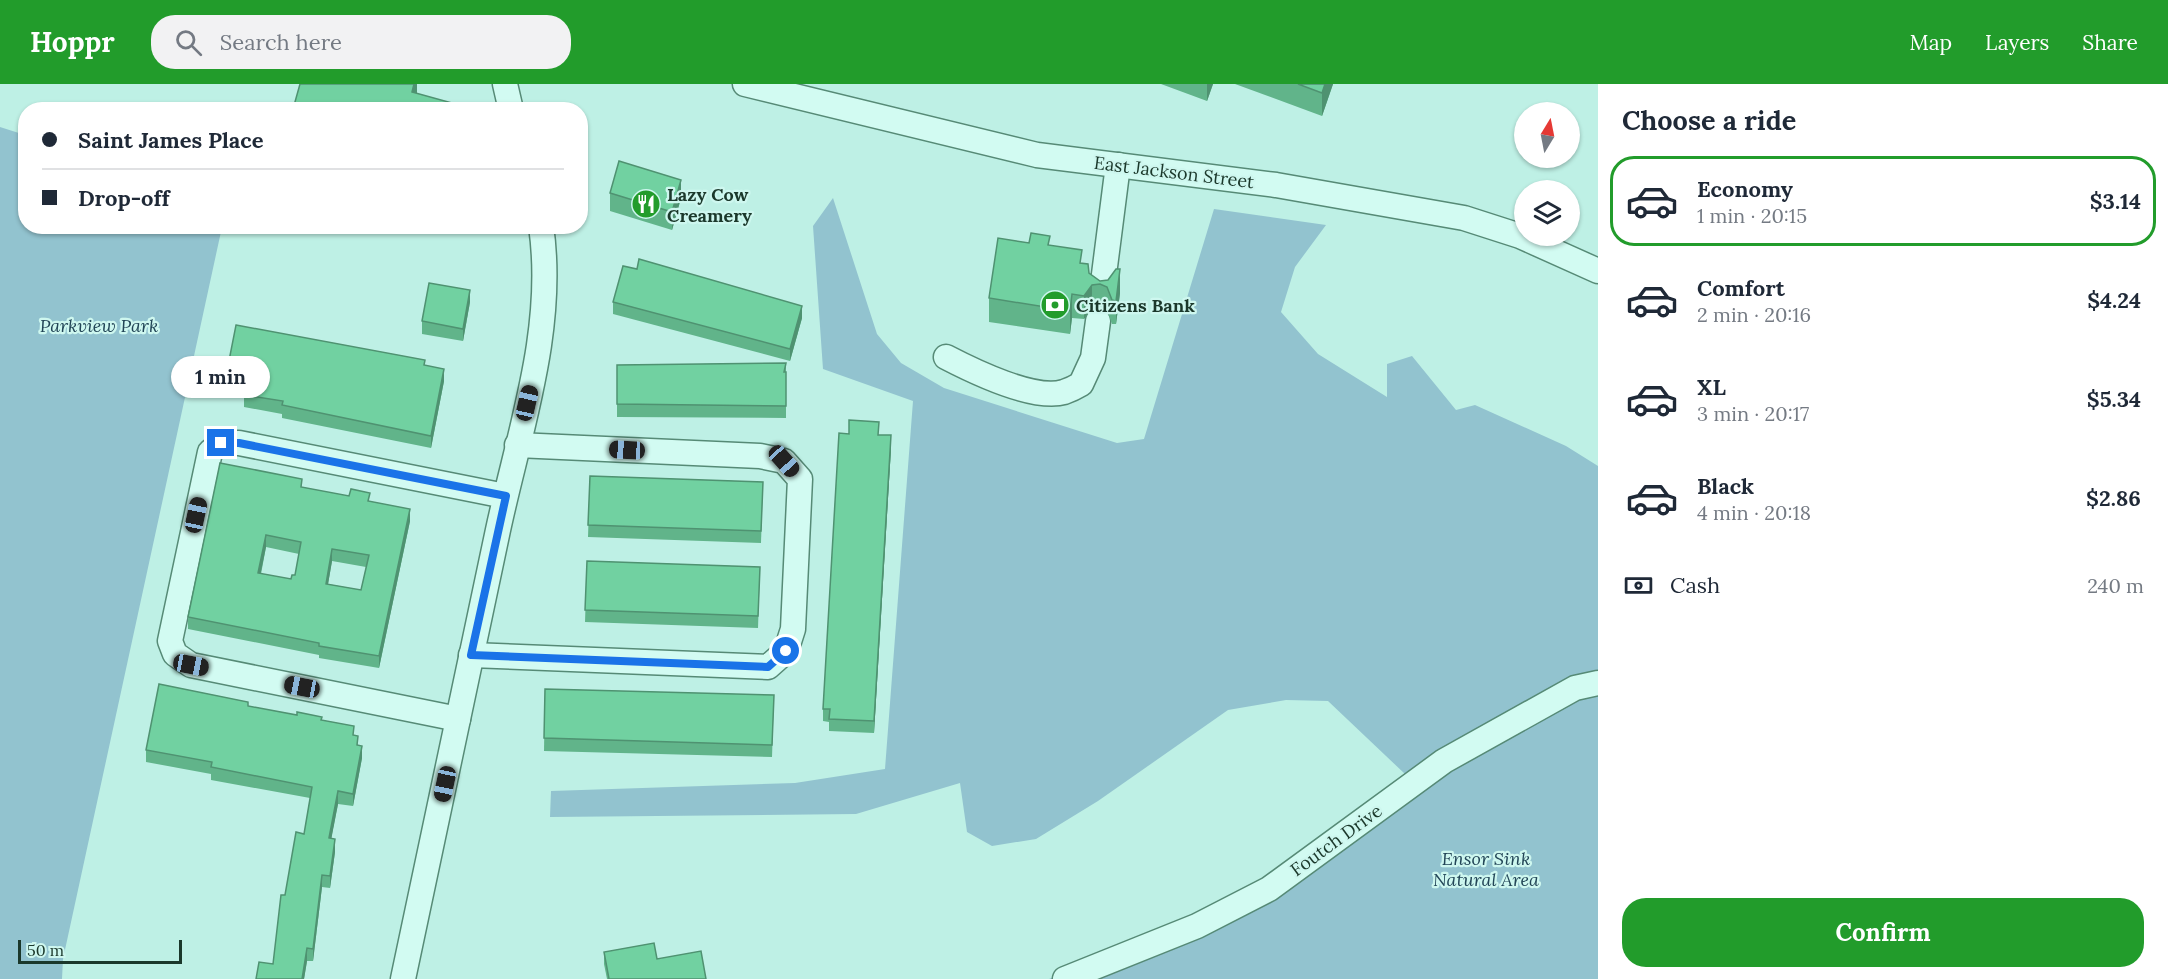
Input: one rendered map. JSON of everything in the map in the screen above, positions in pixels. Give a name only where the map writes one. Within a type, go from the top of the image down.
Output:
[{"type":"street","points":[[505,84],[510,102]]},
{"type":"street","name":"East Jackson Street","points":[[745,84],[1037,155],[1287,187],[1464,218],[1520,236],[1598,271]]},
{"type":"street","points":[[1102,290],[1118,165]]},
{"type":"street","points":[[403,979],[471,655],[537,360],[541,330],[544,249],[542,234]]},
{"type":"street","points":[[946,357],[978,374],[1024,390],[1062,393],[1081,384],[1093,358],[1098,321]]},
{"type":"street","points":[[458,719],[191,665],[175,654],[170,641],[210,452],[221,443],[239,443],[506,496]]},
{"type":"street","points":[[471,655],[768,667],[786,651],[793,629],[800,479],[784,461],[760,456],[517,445]]},
{"type":"street","name":"Foutch Drive","points":[[1065,979],[1197,926],[1269,889],[1444,761],[1575,688],[1598,683]]},
{"type":"green space","name":"Parkview Park","points":[[0,127],[18,133],[18,234],[220,234],[63,959],[62,979],[0,979]]},
{"type":"green space","name":"Ensor Sink Natural Area","points":[[833,198],[877,334],[901,363],[944,388],[1117,443],[1144,439],[1214,209],[1326,225],[1295,267],[1281,312],[1318,354],[1387,397],[1387,364],[1412,356],[1456,410],[1475,405],[1566,446],[1598,466],[1598,979],[1049,979],[1269,889],[1410,786],[1405,774],[1328,701],[1286,700],[1228,710],[1098,801],[1036,839],[992,846],[967,832],[960,783],[856,814],[550,817],[551,791],[795,783],[885,769],[913,401],[823,369],[813,226]]},
{"type":"building","points":[[300,84],[414,84],[412,92],[448,102],[295,102]]},
{"type":"building","points":[[1298,84],[1325,84],[1322,93]]},
{"type":"building","points":[[619,161],[681,180],[672,212],[610,193]]},
{"type":"building","points":[[1031,233],[1050,236],[1048,245],[1082,250],[1080,263],[1088,264],[1089,273],[1100,281],[1108,280],[1116,269],[1120,269],[1116,301],[1112,300],[1107,287],[1100,284],[1092,285],[1084,296],[1072,294],[1070,311],[989,298],[998,238],[1029,243]]},
{"type":"building","points":[[639,259],[802,306],[790,349],[613,302],[623,266],[637,269]]},
{"type":"building","points":[[429,283],[470,290],[463,329],[422,321]]},
{"type":"building","points":[[236,325],[425,360],[424,365],[444,369],[431,436],[282,405],[283,401],[244,395],[246,385],[225,381]]},
{"type":"building","points":[[786,363],[784,372],[786,372],[786,406],[617,404],[617,365]]},
{"type":"building","points":[[849,420],[879,422],[878,435],[891,435],[874,721],[829,719],[830,709],[823,709],[839,433],[849,434]]},
{"type":"building","points":[[220,463],[302,479],[301,487],[349,496],[351,489],[370,493],[368,501],[410,509],[379,656],[319,646],[319,643],[188,617]],"holes":[[[266,535],[301,542],[295,575],[292,575],[291,579],[258,573]],[[332,549],[369,555],[361,590],[326,584]]]},
{"type":"building","points":[[590,476],[763,482],[761,531],[588,525]]},
{"type":"building","points":[[587,561],[760,567],[758,616],[585,610]]},
{"type":"building","points":[[159,684],[248,702],[248,706],[297,715],[297,712],[322,717],[321,720],[354,726],[353,735],[358,736],[357,745],[362,746],[353,794],[338,791],[329,838],[335,839],[330,876],[322,875],[313,949],[307,948],[302,979],[256,979],[259,962],[273,964],[281,895],[285,895],[296,832],[304,834],[312,787],[211,767],[212,762],[146,750]]},
{"type":"building","points":[[545,689],[774,695],[772,745],[544,738]]},
{"type":"building","points":[[654,943],[657,959],[701,951],[706,979],[609,979],[604,952]]},
{"type":"place","name":"Lazy Cow Creamery","points":[[646,204]]},
{"type":"place","name":"Citizens Bank","points":[[1055,305]]},
{"type":"route","points":[[221,443],[239,443],[506,496],[471,655],[768,667],[786,651]]}]
